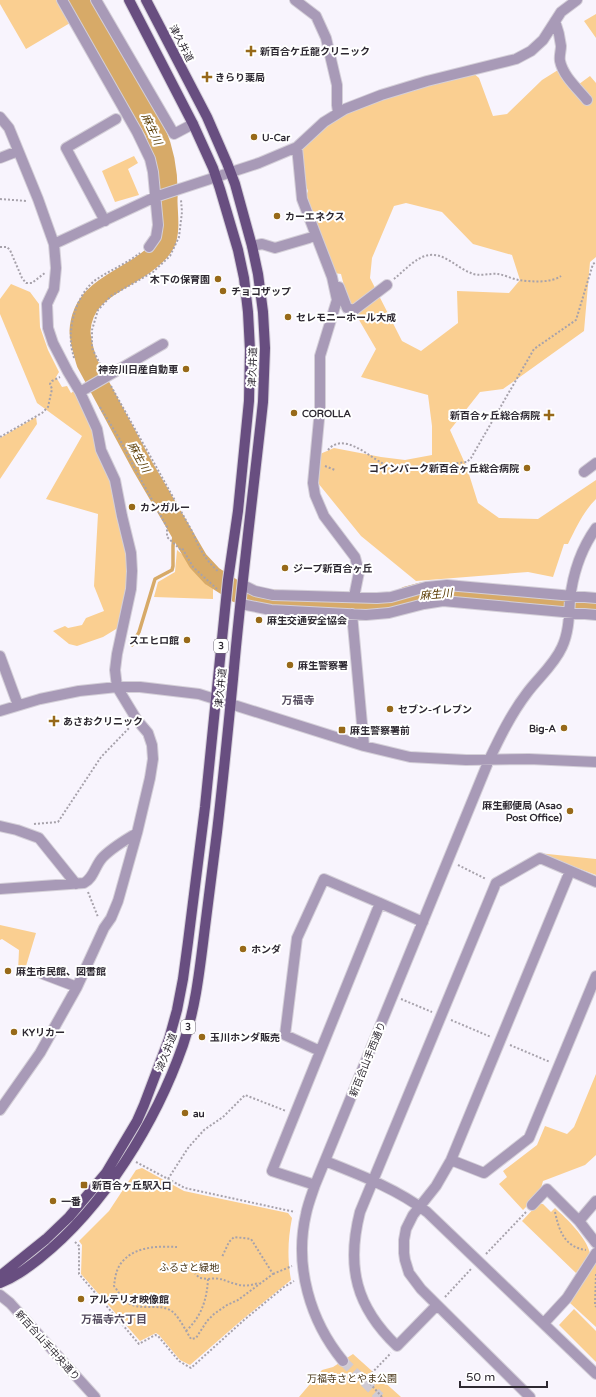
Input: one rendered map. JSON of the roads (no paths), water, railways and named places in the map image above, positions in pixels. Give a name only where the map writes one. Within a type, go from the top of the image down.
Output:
[{"type":"main road","name":"津久井道","points":[[0,1276],[46,1240],[69,1217],[106,1173],[137,1121],[169,1040],[183,979],[205,806],[216,699],[223,592],[238,511],[250,401],[248,312],[242,271],[238,250],[216,177],[193,124],[129,0]]},
{"type":"main road","name":"津久井道","points":[[0,1283],[13,1278],[52,1248],[76,1226],[99,1199],[113,1180],[145,1128],[167,1083],[183,1045],[198,983],[231,704],[263,402],[265,348],[263,312],[258,274],[252,246],[230,172],[207,117],[146,0]]},
{"type":"street","points":[[62,0],[140,138],[150,159],[158,196],[158,225],[156,237],[149,247]]},
{"type":"street","points":[[96,0],[174,134],[193,124]]},
{"type":"street","points":[[295,0],[316,16],[326,38],[337,85],[338,112]]},
{"type":"street","points":[[54,244],[158,196],[259,163],[297,146],[324,122],[338,112],[381,95],[427,81],[516,59],[531,52],[543,40],[560,12],[577,0]]},
{"type":"street","points":[[555,21],[560,37],[560,60],[562,66],[567,75],[587,100]]},
{"type":"street","points":[[0,117],[9,128],[35,200],[54,244],[56,268],[54,289],[48,304],[48,328],[52,343],[80,392],[97,429],[101,450],[115,480],[131,553],[131,589],[115,670],[117,687],[137,720],[148,733],[152,745],[153,758],[150,778],[137,833],[118,901],[111,918],[104,928],[77,987],[40,1053],[0,1110]]},
{"type":"street","points":[[105,221],[66,148],[116,119]]},
{"type":"street","points":[[297,146],[302,199],[332,277],[337,300],[320,356],[320,409],[313,483],[315,495],[324,516],[355,557],[359,572],[354,597]]},
{"type":"street","points":[[0,158],[18,151]]},
{"type":"street","points":[[252,246],[262,244],[275,248],[309,238]]},
{"type":"street","points":[[332,277],[340,288],[347,308],[354,310],[387,285]]},
{"type":"street","points":[[80,392],[163,344]]},
{"type":"street","points":[[584,472],[596,463]]},
{"type":"street","name":"新百合山手西通り","points":[[343,1361],[332,1348],[322,1332],[316,1320],[310,1300],[305,1280],[303,1255],[303,1236],[306,1214],[325,1160],[489,760],[507,723],[527,693],[554,661],[562,647],[566,632],[570,598],[581,552],[596,528]]},
{"type":"street","points":[[241,602],[271,610],[340,605],[354,597],[391,597],[426,587],[447,585],[570,598],[596,598]]},
{"type":"street","points":[[243,586],[255,591],[340,605],[352,614],[389,613],[443,600],[596,616]]},
{"type":"street","points":[[352,614],[364,746]]},
{"type":"street","points":[[0,656],[18,705]]},
{"type":"street","points":[[0,711],[40,699],[79,691],[117,687],[147,688],[199,694],[364,746],[410,757],[596,762]]},
{"type":"street","points":[[0,826],[39,838],[80,884]]},
{"type":"street","points":[[0,889],[80,884],[88,881],[101,858],[117,845],[137,833]]},
{"type":"street","points":[[437,1305],[397,1346],[386,1335],[372,1318],[356,1280],[354,1264],[356,1227],[360,1212],[436,1014],[496,883],[540,858],[596,882]]},
{"type":"street","points":[[530,1397],[421,1290],[409,1273],[404,1253],[404,1240],[406,1229],[413,1215],[436,1186],[451,1160],[570,871]]},
{"type":"street","points":[[320,1051],[285,1035],[297,938],[324,879],[423,922]]},
{"type":"street","points":[[315,1185],[272,1171],[380,903]]},
{"type":"street","points":[[43,974],[77,987]]},
{"type":"street","points":[[451,1160],[484,1173],[529,1138],[596,976]]},
{"type":"street","points":[[325,1160],[414,1202],[544,1323],[596,1374]]},
{"type":"street","points":[[532,1205],[547,1189],[579,1221],[594,1249],[567,1298],[544,1323]]},
{"type":"street","points":[[579,1221],[596,1201]]},
{"type":"street","name":"新百合山手中央通り","points":[[0,1295],[10,1303],[95,1397]]},
{"type":"waterway","name":"麻生川","points":[[79,0],[155,131],[161,147],[166,174],[168,221],[167,237],[163,246],[158,252],[134,271],[103,290],[87,307],[82,318],[80,331],[81,343],[87,363],[143,467],[198,561],[212,576],[237,592],[259,599],[370,607],[391,605],[407,597],[422,593],[450,592],[596,607]]},
{"type":"waterway","points":[[132,645],[139,632],[155,579],[172,570],[175,523]]},
{"type":"tunnel","points":[[343,1361],[380,1397]]},
{"type":"place","name":"新百合ケ丘龍クリニック","points":[[251,51]]},
{"type":"place","name":"きらり薬局","points":[[207,77]]},
{"type":"place","name":"U-Car","points":[[254,137]]},
{"type":"place","name":"カーエネクス","points":[[277,216]]},
{"type":"place","name":"木下の保育園","points":[[218,279]]},
{"type":"place","name":"チョコザップ","points":[[223,291]]},
{"type":"place","name":"セレモニーホール大成","points":[[288,317]]},
{"type":"place","name":"神奈川日産自動車","points":[[186,369]]},
{"type":"place","name":"COROLLA","points":[[294,413]]},
{"type":"place","name":"新百合ヶ丘総合病院","points":[[549,415]]},
{"type":"place","name":"コインパーク新百合ヶ丘総合病院","points":[[527,468]]},
{"type":"place","name":"カンガルー","points":[[132,507]]},
{"type":"place","name":"ジープ新百合ヶ丘","points":[[285,568]]},
{"type":"place","name":"麻生交通安全協会","points":[[259,620]]},
{"type":"place","name":"スエヒロ館","points":[[187,640]]},
{"type":"place","name":"麻生警察署","points":[[290,665]]},
{"type":"place","name":"セブン-イレブン","points":[[390,709]]},
{"type":"place","name":"あさおクリニック","points":[[54,721]]},
{"type":"place","name":"Big-A","points":[[564,728]]},
{"type":"place","name":"麻生警察署前","points":[[342,730]]},
{"type":"place","name":"麻生郵便局 (Asao Post Office)","points":[[570,811]]},
{"type":"place","name":"ホンダ","points":[[243,949]]},
{"type":"place","name":"麻生市民館、図書館","points":[[8,971]]},
{"type":"place","name":"KYリカー","points":[[14,1032]]},
{"type":"place","name":"玉川ホンダ販売","points":[[202,1037]]},
{"type":"place","name":"au","points":[[185,1113]]},
{"type":"place","name":"新百合ヶ丘駅入口","points":[[84,1185]]},
{"type":"place","name":"一番","points":[[53,1201]]},
{"type":"place","name":"アルテリオ映像館","points":[[81,1299]]},
{"type":"district","name":"万福寺","points":[[298,700]]},
{"type":"district","name":"万福寺六丁目","points":[[114,1319]]},
{"type":"park label","name":"ふるさと緑地","points":[[189,1267]]},
{"type":"park label","name":"万福寺さとやま公園","points":[[352,1378]]}]
